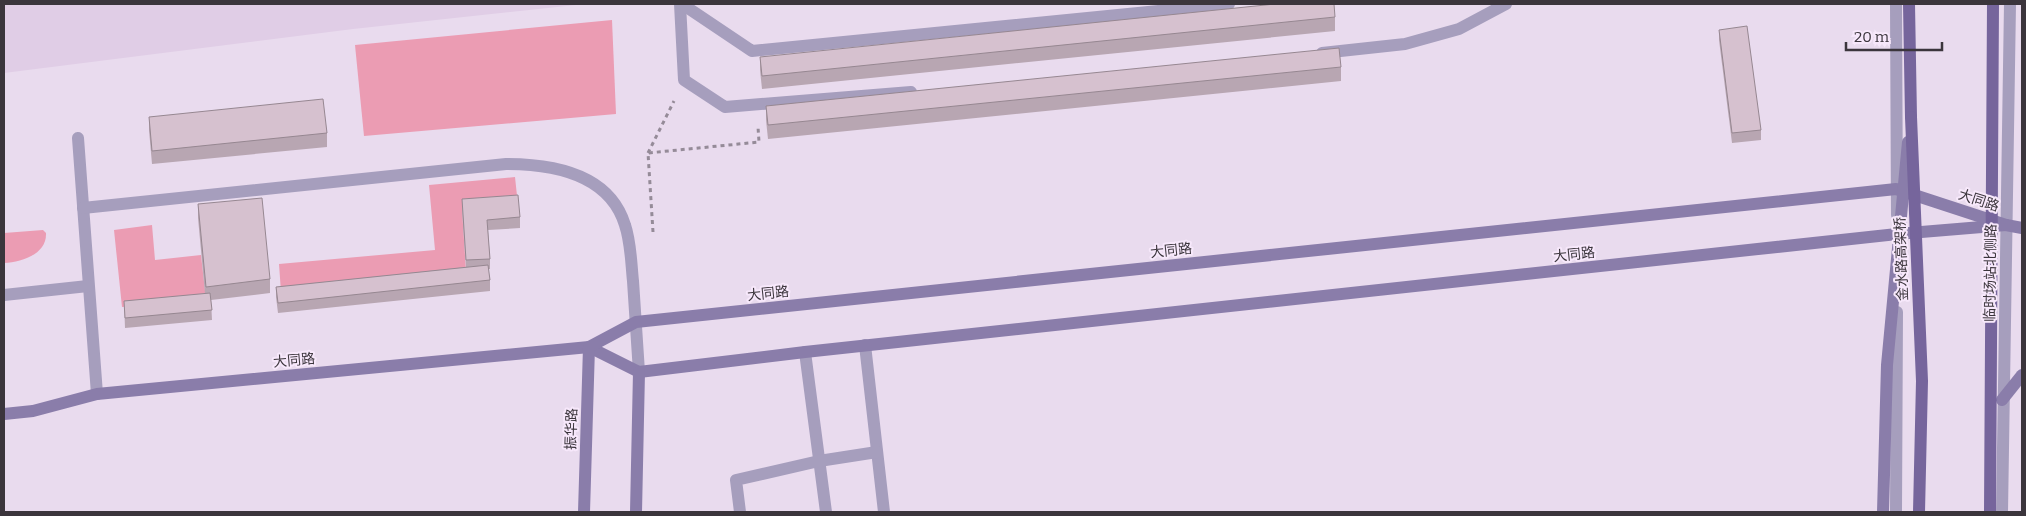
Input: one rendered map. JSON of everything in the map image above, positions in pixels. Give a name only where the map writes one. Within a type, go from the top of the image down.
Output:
[{"type":"main road","name":"金水路高架桥","points":[[1909,4],[1910,117],[1922,382],[1919,512]]},
{"type":"main road","points":[[1990,512],[1993,4]]},
{"type":"street","points":[[681,4],[752,51],[1230,4]]},
{"type":"street","points":[[681,4],[684,80],[725,107],[756,106],[921,91]]},
{"type":"street","points":[[1310,54],[1405,44],[1459,29],[1506,4]]},
{"type":"street","points":[[1896,4],[1896,512]]},
{"type":"street","name":"临时场站北侧路","points":[[2002,512],[2002,400],[2010,4]]},
{"type":"street","points":[[1883,512],[1887,365],[1910,117]]},
{"type":"street","points":[[78,138],[97,394]]},
{"type":"street","points":[[83,208],[506,164],[550,166],[569,171],[587,179],[606,194],[618,210],[625,225],[630,246],[639,372],[636,512]]},
{"type":"street","name":"大同路","points":[[4,414],[33,411],[97,394],[589,347],[636,322],[1896,189],[2006,225]]},
{"type":"street","points":[[2006,225],[2022,228]]},
{"type":"street","name":"大同路","points":[[639,372],[865,345],[1897,234],[2006,225]]},
{"type":"street","points":[[4,295],[88,286]]},
{"type":"street","points":[[865,345],[884,512]]},
{"type":"street","points":[[589,347],[639,372]]},
{"type":"street","name":"振华路","points":[[584,512],[589,347]]},
{"type":"street","points":[[805,352],[826,512]]},
{"type":"street","points":[[2002,400],[2022,375]]},
{"type":"street","points":[[740,512],[736,480],[819,461],[877,452]]},
{"type":"path","points":[[653,240],[648,153],[684,80]]},
{"type":"path","points":[[648,153],[759,142],[756,106]]},
{"type":"shaded area","points":[[4,4],[585,4],[353,29],[4,73]]},
{"type":"shaded area","points":[[612,20],[616,114],[364,136],[355,45]]},
{"type":"shaded area","points":[[515,177],[518,205],[462,209],[466,271],[281,292],[279,264],[435,250],[429,185]]},
{"type":"shaded area","points":[[152,225],[155,260],[201,255],[206,300],[122,307],[114,230]]},
{"type":"shaded area","points":[[43,230],[46,233],[45,240],[38,251],[25,259],[4,263],[4,233]]},
{"type":"building","points":[[1275,4],[1334,4],[1335,17],[762,76],[760,57]]},
{"type":"building","points":[[1747,26],[1761,130],[1732,133],[1719,30]]},
{"type":"building","points":[[1339,48],[1341,67],[768,125],[766,106]]},
{"type":"building","points":[[323,99],[327,133],[152,151],[149,117]]},
{"type":"building","points":[[518,195],[520,217],[487,220],[490,259],[466,260],[462,199]]},
{"type":"building","points":[[262,198],[270,279],[206,287],[198,204]]},
{"type":"building","points":[[488,265],[490,280],[278,303],[276,287]]},
{"type":"building","points":[[210,293],[212,310],[125,318],[124,301]]}]
